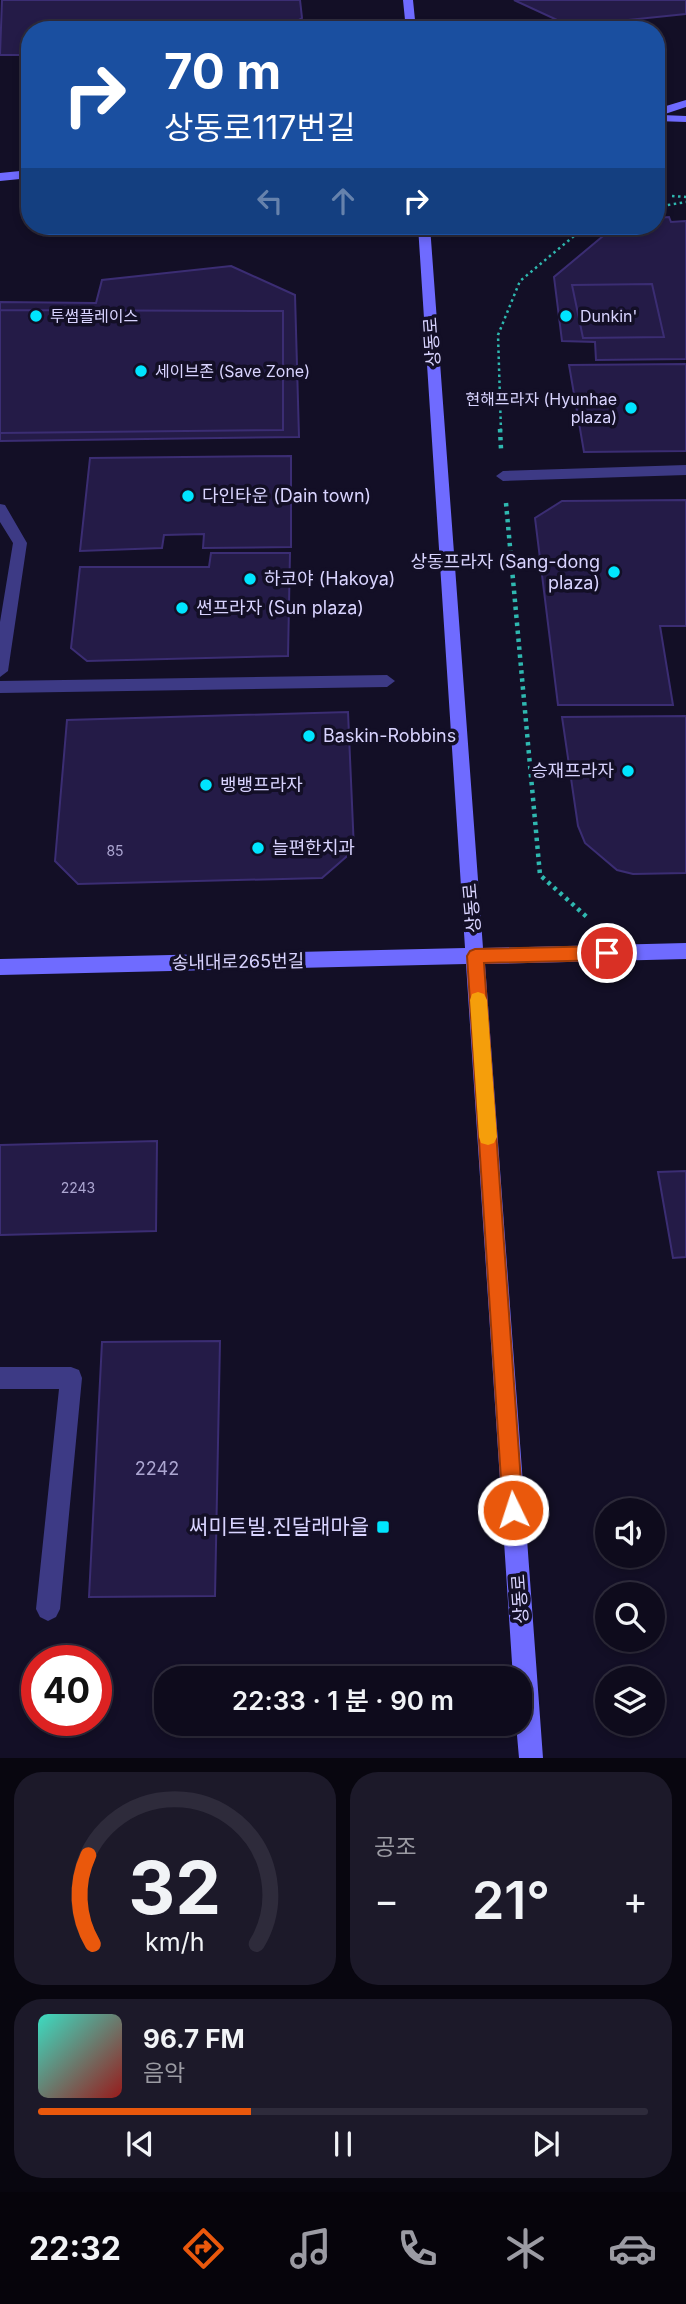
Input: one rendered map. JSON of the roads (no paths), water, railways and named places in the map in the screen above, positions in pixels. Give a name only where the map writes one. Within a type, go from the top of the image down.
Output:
[{"type":"street","points":[[408,0],[410,21]]},
{"type":"street","points":[[665,112],[686,103]]},
{"type":"street","points":[[665,115],[686,113]]},
{"type":"street","points":[[665,117],[686,118]]},
{"type":"street","points":[[0,177],[21,175]]},
{"type":"street","name":"상동로","points":[[425,235],[531,1758]]},
{"type":"street","points":[[503,476],[686,470]]},
{"type":"street","points":[[0,509],[20,543],[0,671]]},
{"type":"street","points":[[0,687],[387,681]]},
{"type":"street","name":"송내대로265번길","points":[[0,967],[686,951]]},
{"type":"street","points":[[0,1378],[71,1378],[48,1609]]},
{"type":"place","name":"투썸플레이스","points":[[36,316]]},
{"type":"place","name":"Dunkin'","points":[[566,316]]},
{"type":"place","name":"세이브존 (Save Zone)","points":[[141,371]]},
{"type":"place","name":"현해프라자 (Hyunhae plaza)","points":[[631,408]]},
{"type":"place","name":"다인타운 (Dain town)","points":[[188,496]]},
{"type":"place","name":"상동프라자 (Sang-dong plaza)","points":[[614,572]]},
{"type":"place","name":"하코야 (Hakoya)","points":[[250,579]]},
{"type":"place","name":"썬프라자 (Sun plaza)","points":[[182,608]]},
{"type":"place","name":"Baskin-Robbins","points":[[309,736]]},
{"type":"place","name":"승재프라자","points":[[628,771]]},
{"type":"place","name":"뱅뱅프라자","points":[[206,785]]},
{"type":"place","name":"늘편한치과","points":[[258,848]]},
{"type":"place","name":"써미트빌.진달래마을","points":[[383,1527]]}]
